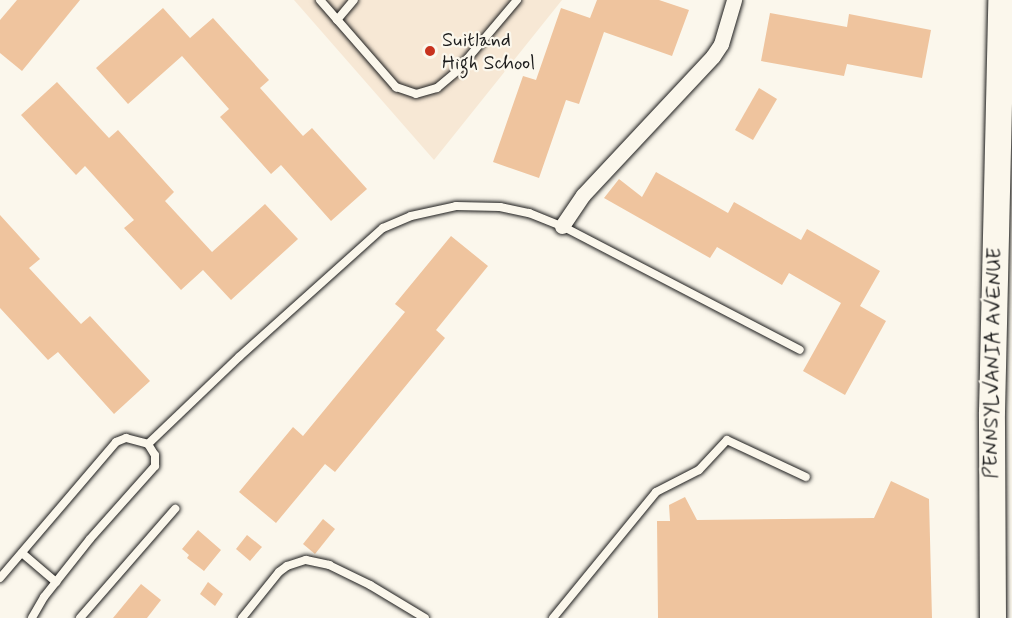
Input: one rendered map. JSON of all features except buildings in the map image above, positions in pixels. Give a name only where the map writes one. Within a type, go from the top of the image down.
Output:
[{"type":"highway","name":"PENNSYLVANIA AVENUE","points":[[993,618],[992,412],[1001,0]]},
{"type":"street","points":[[562,226],[583,195],[713,56],[721,44],[734,0]]},
{"type":"lane","points":[[320,0],[396,87],[416,94],[437,88],[457,71],[517,0]]},
{"type":"lane","points":[[337,20],[354,0]]},
{"type":"lane","points":[[148,444],[239,357],[383,228],[394,222],[436,209],[483,205],[529,213],[562,226],[800,350]]},
{"type":"lane","points":[[0,578],[116,442],[126,438],[148,444],[155,455],[155,466],[90,539],[56,582],[32,618]]},
{"type":"lane","points":[[553,618],[656,492],[699,470],[727,440],[806,477]]},
{"type":"lane","points":[[80,618],[175,509]]},
{"type":"lane","points":[[22,553],[56,582]]},
{"type":"lane","points":[[242,618],[279,572],[286,566],[306,560],[329,565],[370,585],[425,618]]},
{"type":"shaded area","name":"Suitland High School","points":[[294,0],[562,0],[434,160]]},
{"type":"place","name":"Suitland High School","points":[[430,51]]}]
